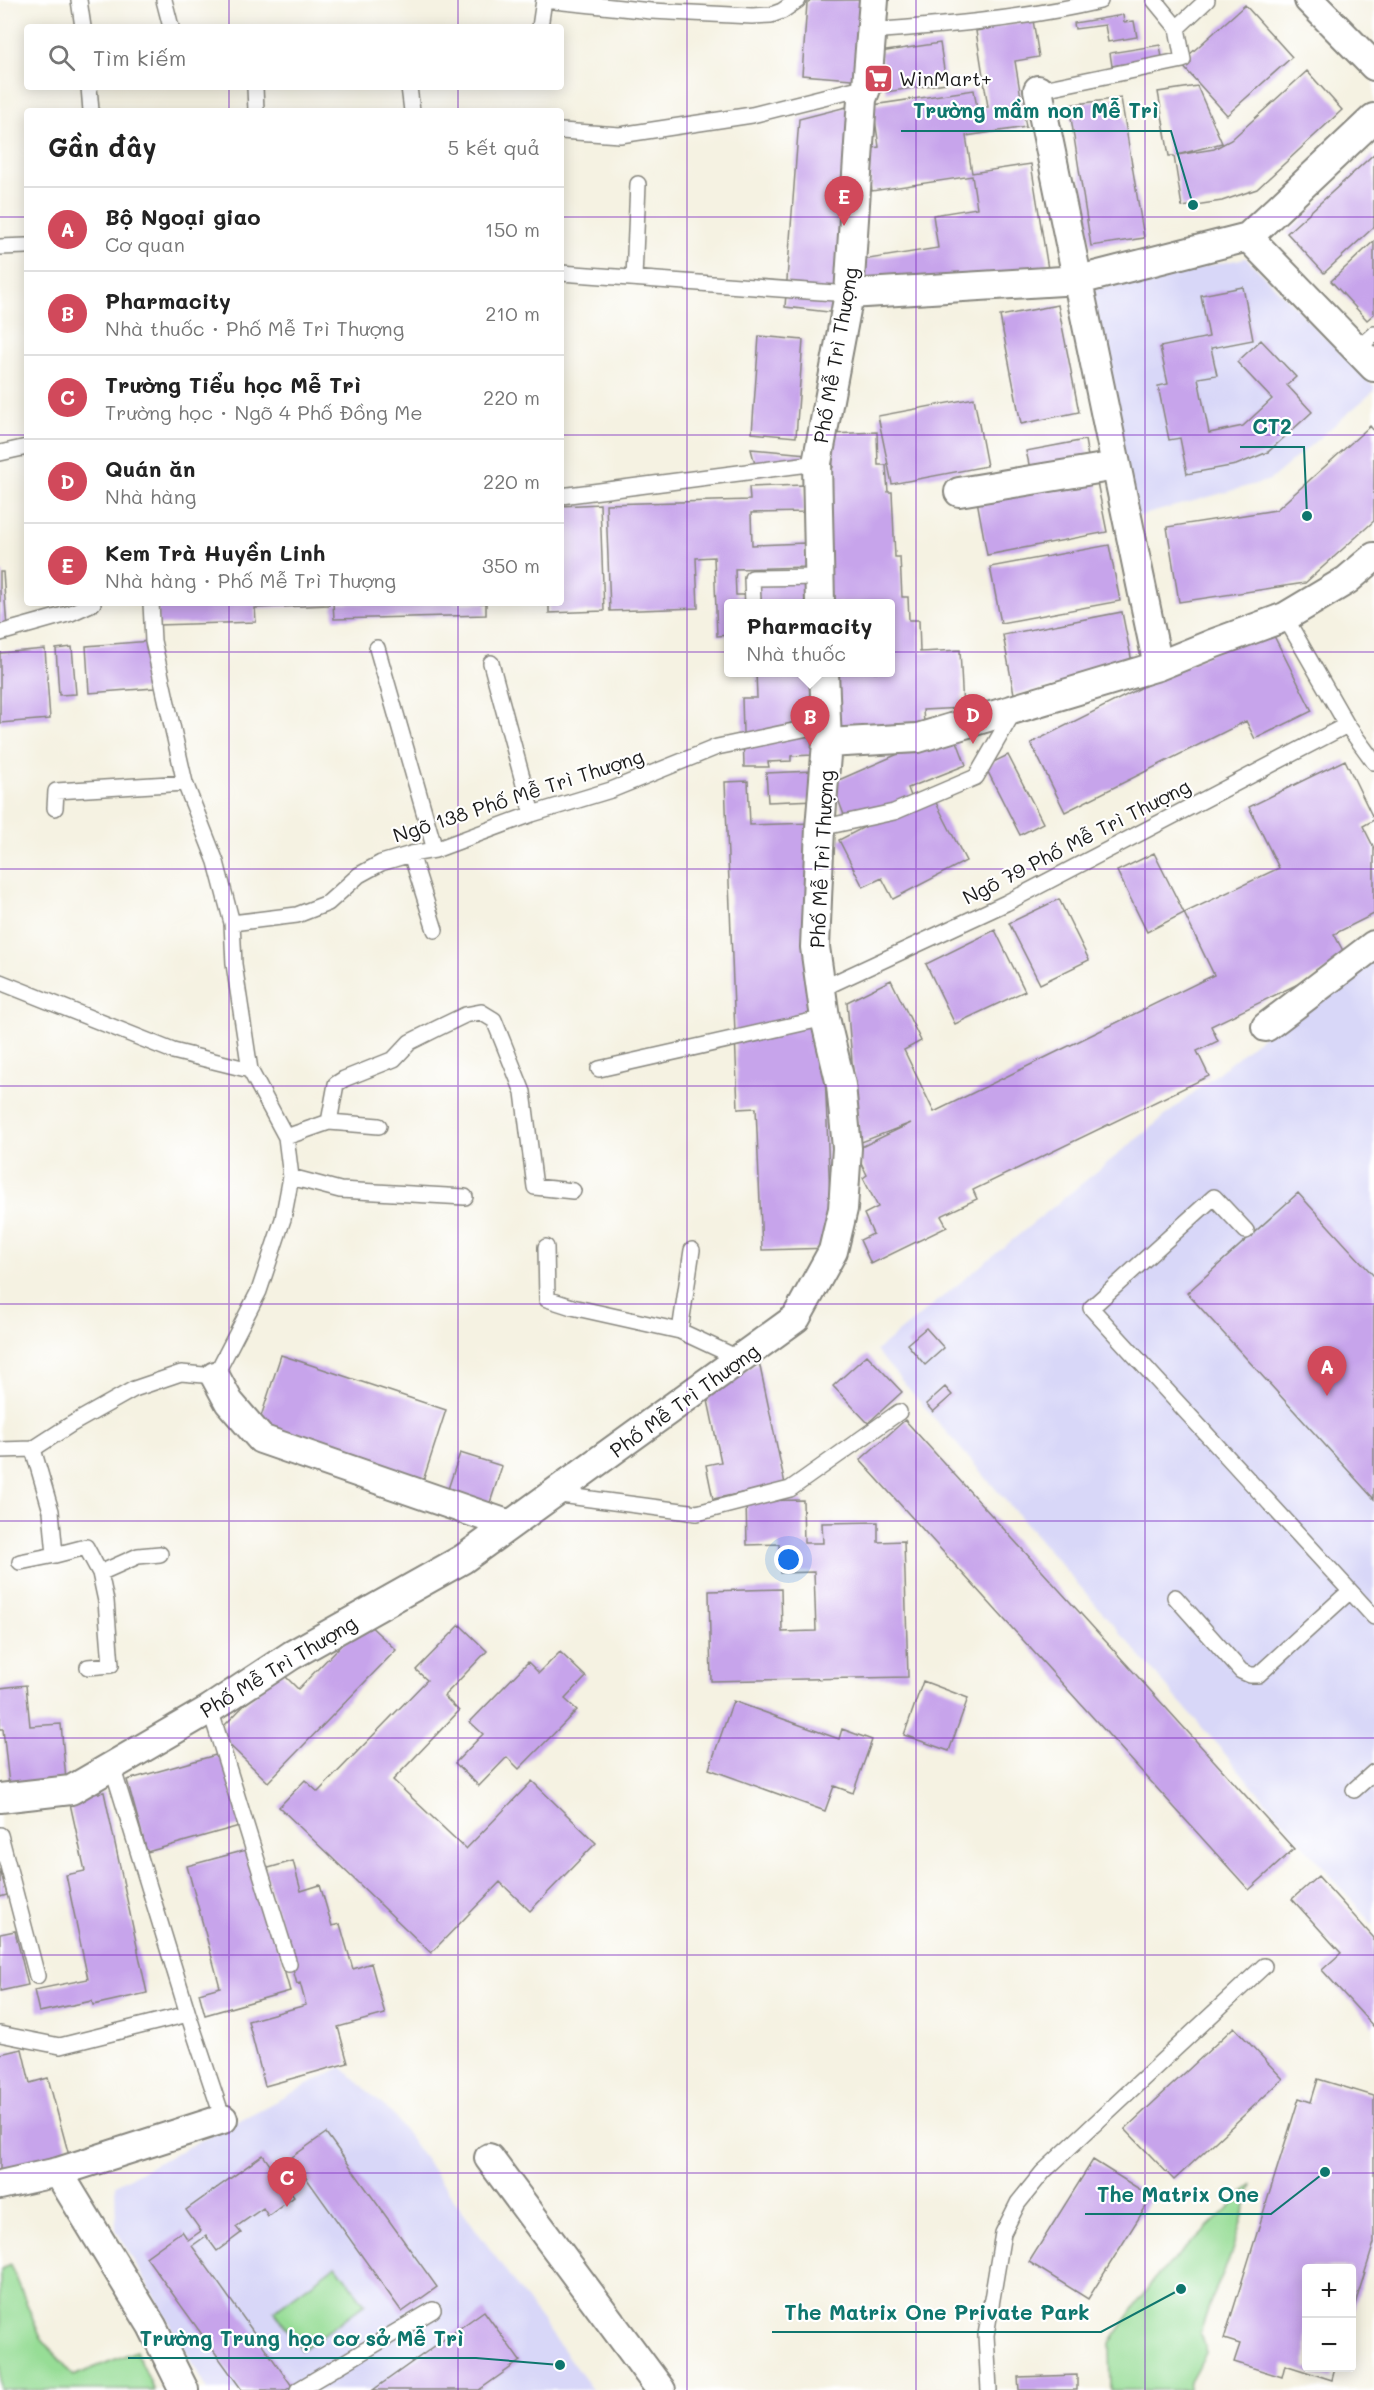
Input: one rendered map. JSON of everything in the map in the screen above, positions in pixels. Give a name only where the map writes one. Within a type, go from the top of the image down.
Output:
[{"type":"street","name":"Phố Mễ Trì Thượng","points":[[819,590],[817,463],[849,294],[862,99],[867,86],[874,0]]},
{"type":"street","points":[[1309,0],[1374,66]]},
{"type":"street","points":[[1038,90],[1158,666]]},
{"type":"street","points":[[849,294],[1079,280],[1248,237],[1374,118]]},
{"type":"street","points":[[1248,237],[1368,350]]},
{"type":"street","points":[[958,492],[1116,466]]},
{"type":"street","points":[[827,734],[918,738],[1158,666],[1285,617],[1347,580],[1374,557]]},
{"type":"street","name":"Phố Mễ Trì Thượng","points":[[0,1797],[71,1790],[210,1709],[292,1654],[463,1559],[796,1318],[833,1251],[843,1209],[847,1148],[841,1085],[825,1018],[815,947],[827,734],[824,677]]},
{"type":"street","points":[[1266,1027],[1374,945]]},
{"type":"street","points":[[215,1376],[229,1402],[261,1438],[510,1525]]},
{"type":"street","points":[[0,2186],[58,2172],[223,2119]]},
{"type":"street","points":[[489,2158],[661,2390]]},
{"type":"street","points":[[58,2172],[152,2326],[184,2390]]},
{"type":"lane","points":[[79,0],[83,24]]},
{"type":"lane","points":[[164,0],[170,24]]},
{"type":"lane","points":[[540,24],[544,0],[651,11],[752,16],[782,12],[798,0]]},
{"type":"lane","points":[[1038,90],[1183,60],[1177,28],[1154,0]]},
{"type":"lane","points":[[1177,28],[1207,0]]},
{"type":"lane","points":[[871,31],[974,23],[1028,16],[1100,1]]},
{"type":"lane","points":[[564,131],[620,135],[752,115],[867,86]]},
{"type":"lane","points":[[89,90],[91,108]]},
{"type":"lane","points":[[255,90],[256,108]]},
{"type":"lane","points":[[409,90],[412,108]]},
{"type":"lane","points":[[634,278],[638,184]]},
{"type":"lane","points":[[0,247],[24,246]]},
{"type":"lane","points":[[564,273],[849,294]]},
{"type":"lane","points":[[0,453],[24,448]]},
{"type":"lane","points":[[564,496],[817,463]]},
{"type":"lane","points":[[753,599],[752,578],[819,590]]},
{"type":"lane","points":[[0,633],[71,613],[86,606]]},
{"type":"lane","points":[[0,1450],[33,1449],[56,1433],[134,1389],[181,1373],[215,1376],[259,1291],[283,1219],[291,1177],[286,1137],[250,1070],[234,964],[232,923],[216,862],[185,783],[153,641],[151,606]]},
{"type":"lane","points":[[1285,617],[1347,725],[1374,762]]},
{"type":"lane","points":[[377,648],[435,850]]},
{"type":"lane","points":[[491,663],[532,814]]},
{"type":"lane","points":[[820,828],[894,812],[976,777],[1014,711]]},
{"type":"lane","name":"Ngõ 79 Phố Mễ Trì Thượng","points":[[821,989],[1005,903],[1347,725]]},
{"type":"lane","name":"Ngõ 138 Phố Mễ Trì Thượng","points":[[232,923],[297,915],[328,903],[359,875],[374,867],[411,854],[435,850],[532,814],[611,790],[717,747],[827,734]]},
{"type":"lane","points":[[55,808],[56,791],[185,783]]},
{"type":"lane","points":[[411,854],[435,930]]},
{"type":"lane","points":[[0,982],[173,1051],[250,1070]]},
{"type":"lane","points":[[330,1122],[336,1084],[394,1059],[410,1042],[456,1019],[481,1012],[494,1020],[523,1092],[535,1187],[573,1191]]},
{"type":"lane","points":[[599,1069],[825,1018]]},
{"type":"lane","points":[[286,1137],[330,1122],[379,1126]]},
{"type":"lane","points":[[291,1177],[340,1190],[465,1197]]},
{"type":"lane","points":[[1246,1231],[1214,1197],[1091,1308],[1374,1617]]},
{"type":"lane","points":[[546,1247],[547,1299],[572,1307],[681,1331],[740,1359]]},
{"type":"lane","points":[[681,1331],[692,1250]]},
{"type":"lane","points":[[553,1494],[697,1513],[790,1489],[899,1412]]},
{"type":"lane","points":[[33,1449],[51,1511],[55,1555]]},
{"type":"lane","points":[[20,1562],[86,1547],[100,1573],[106,1601],[111,1665],[88,1667]]},
{"type":"lane","points":[[100,1573],[138,1556],[160,1554]]},
{"type":"lane","points":[[1175,1597],[1241,1671],[1250,1675],[1258,1675],[1350,1591]]},
{"type":"lane","points":[[210,1709],[289,1964]]},
{"type":"lane","points":[[112,1766],[188,2014],[223,2119]]},
{"type":"lane","points":[[1354,1790],[1374,1772]]},
{"type":"lane","points":[[0,1834],[37,1976]]},
{"type":"lane","points":[[989,2390],[986,2335],[990,2302],[1003,2233],[1018,2203],[1043,2172],[1264,1966]]},
{"type":"lane","points":[[0,2034],[60,2046],[188,2014]]},
{"type":"lane","points":[[298,2390],[433,2310]]},
{"type":"shaded area","points":[[1246,258],[1374,387],[1374,391],[1270,480],[1136,517],[1089,290]]},
{"type":"shaded area","points":[[1374,942],[1374,1926],[876,1351],[1283,1020]]},
{"type":"shaded area","points":[[342,2067],[393,2115],[592,2390],[208,2390],[116,2230],[115,2185]]},
{"type":"green space","points":[[1253,2184],[1229,2260],[1211,2300],[1200,2333],[1206,2353],[1190,2382],[1189,2390],[1111,2390],[1110,2343],[1154,2279]]},
{"type":"green space","points":[[11,2265],[40,2336],[73,2376],[136,2351],[154,2390],[0,2390],[0,2269]]},
{"type":"green space","points":[[336,2265],[365,2304],[302,2350],[274,2311]]},
{"type":"building","points":[[811,0],[870,0],[864,80],[802,75],[807,3]]},
{"type":"building","points":[[1245,5],[1292,57],[1227,115],[1180,63]]},
{"type":"building","points":[[1123,15],[1124,22],[1134,21],[1137,37],[1108,42],[1105,25],[1075,29],[1074,23]]},
{"type":"building","points":[[1033,20],[1039,57],[1015,61],[1026,127],[966,136],[972,173],[1031,164],[1048,269],[868,297],[862,260],[938,248],[933,215],[977,208],[972,176],[872,191],[866,149],[879,147],[873,105],[974,90],[977,108],[988,107],[976,31]]},
{"type":"building","points":[[940,43],[946,83],[886,92],[880,52]]},
{"type":"building","points":[[1160,45],[1162,58],[1112,66],[1110,53]]},
{"type":"building","points":[[1307,71],[1342,110],[1257,189],[1222,201],[1182,207],[1174,156],[1169,156],[1158,92],[1197,86],[1222,143],[1177,155],[1214,149],[1231,140]]},
{"type":"building","points":[[1121,98],[1144,238],[1091,246],[1069,105]]},
{"type":"building","points":[[862,103],[846,314],[785,307],[799,119]]},
{"type":"building","points":[[1374,154],[1374,227],[1324,273],[1287,233]]},
{"type":"building","points":[[1374,241],[1374,314],[1367,320],[1331,281]]},
{"type":"building","points":[[1243,287],[1253,340],[1211,348],[1217,375],[1198,378],[1209,433],[1243,426],[1272,399],[1237,362],[1261,340],[1296,377],[1287,385],[1312,412],[1268,452],[1236,465],[1187,474],[1180,438],[1169,440],[1158,386],[1168,384],[1160,347],[1209,337],[1201,295]]},
{"type":"building","points":[[1058,305],[1079,412],[1021,424],[1000,316]]},
{"type":"building","points":[[759,336],[803,340],[796,437],[752,433]]},
{"type":"building","points":[[974,398],[987,466],[892,484],[878,416]]},
{"type":"building","points":[[1370,426],[1374,431],[1374,521],[1305,583],[1179,602],[1167,527],[1276,510]]},
{"type":"building","points":[[877,432],[878,465],[886,465],[888,492],[892,492],[895,557],[900,557],[902,597],[908,597],[909,620],[919,620],[920,652],[960,650],[963,708],[923,710],[924,723],[896,724],[897,743],[835,745],[831,677],[895,677],[895,599],[828,599],[825,468],[833,467],[831,434]]},
{"type":"building","points":[[1085,440],[1089,462],[1031,473],[1026,451]]},
{"type":"building","points":[[751,449],[818,455],[758,476]]},
{"type":"building","points":[[1095,472],[1107,532],[987,555],[976,495]]},
{"type":"building","points":[[803,485],[804,512],[751,513],[752,545],[805,543],[806,567],[735,569],[736,595],[751,595],[752,599],[724,599],[724,635],[717,636],[714,557],[696,558],[698,608],[610,611],[606,504],[750,500],[749,487]]},
{"type":"building","points":[[600,504],[604,611],[549,613],[549,606],[564,606],[564,506]]},
{"type":"building","points":[[1109,545],[1120,601],[1001,623],[990,567]]},
{"type":"building","points":[[0,572],[3,572],[7,628],[0,628]]},
{"type":"building","points":[[806,578],[807,599],[754,599],[753,580]]},
{"type":"building","points":[[157,606],[304,606],[255,608],[256,622],[158,625]]},
{"type":"building","points":[[333,606],[486,606],[486,615],[334,619]]},
{"type":"building","points":[[1122,612],[1134,672],[1014,694],[1003,635]]},
{"type":"building","points":[[1268,624],[1312,711],[1255,739],[1246,721],[1065,812],[1031,743]]},
{"type":"building","points":[[151,641],[154,688],[89,693],[86,646]]},
{"type":"building","points":[[72,647],[76,694],[59,695],[56,649]]},
{"type":"building","points":[[45,649],[50,719],[0,723],[0,653]]},
{"type":"building","points":[[756,677],[810,677],[813,755],[791,756],[791,761],[768,762],[769,767],[744,767],[742,698],[757,698]]},
{"type":"building","points":[[955,736],[966,765],[908,788],[912,799],[847,823],[832,783],[905,751]]},
{"type":"building","points":[[1008,755],[1043,823],[1020,835],[985,766]]},
{"type":"building","points":[[1345,760],[1374,820],[1363,826],[1374,848],[1374,914],[1334,934],[1348,960],[1211,1026],[1218,1041],[1197,1051],[1209,1076],[973,1190],[977,1199],[941,1216],[947,1227],[871,1264],[860,1240],[873,1234],[864,1214],[878,1207],[863,1178],[867,1175],[855,1150],[911,1123],[859,1143],[847,1002],[891,980],[921,1041],[904,1050],[934,1112],[1214,975],[1184,913],[1279,868],[1249,807]]},
{"type":"building","points":[[814,771],[815,800],[768,802],[766,773]]},
{"type":"building","points":[[748,781],[750,825],[815,823],[832,1248],[762,1250],[756,1108],[738,1109],[725,782]]},
{"type":"building","points":[[931,793],[966,861],[893,899],[882,878],[863,887],[839,840]]},
{"type":"building","points":[[1154,853],[1184,913],[1147,932],[1117,871]]},
{"type":"building","points":[[1059,899],[1089,960],[1040,984],[1009,923]]},
{"type":"building","points":[[995,930],[1025,991],[955,1024],[926,964]]},
{"type":"building","points":[[1298,1193],[1374,1276],[1374,1499],[1187,1293]]},
{"type":"building","points":[[926,1328],[944,1348],[925,1365],[907,1344]]},
{"type":"building","points":[[281,1355],[446,1410],[421,1487],[256,1432]]},
{"type":"building","points":[[867,1355],[902,1392],[868,1423],[833,1386]]},
{"type":"building","points":[[759,1362],[785,1484],[713,1499],[706,1465],[721,1462],[706,1391]]},
{"type":"building","points":[[945,1387],[952,1395],[933,1412],[926,1404]]},
{"type":"building","points":[[905,1420],[1294,1849],[1249,1890],[860,1460]]},
{"type":"building","points":[[460,1453],[502,1466],[488,1509],[446,1495]]},
{"type":"building","points":[[803,1500],[804,1543],[823,1543],[822,1523],[878,1522],[878,1542],[904,1541],[908,1677],[711,1681],[709,1591],[781,1589],[782,1632],[816,1631],[814,1572],[780,1573],[779,1544],[747,1545],[746,1501]]},
{"type":"building","points":[[365,1621],[396,1650],[268,1782],[217,1733],[279,1670],[298,1689]]},
{"type":"building","points":[[460,1625],[487,1651],[444,1696],[459,1711],[393,1780],[466,1849],[532,1781],[596,1843],[530,1911],[500,1882],[431,1953],[279,1807],[305,1780],[318,1792],[427,1680],[416,1670]]},
{"type":"building","points":[[560,1652],[586,1677],[565,1699],[577,1710],[519,1769],[507,1757],[479,1786],[455,1763],[483,1734],[470,1722],[528,1662],[539,1673]]},
{"type":"building","points":[[923,1681],[968,1698],[949,1751],[904,1735]]},
{"type":"building","points":[[26,1685],[30,1726],[61,1724],[66,1780],[9,1785],[3,1729],[0,1729],[0,1688]]},
{"type":"building","points":[[733,1701],[839,1739],[842,1729],[872,1740],[853,1793],[834,1786],[825,1811],[709,1769]]},
{"type":"building","points":[[223,1753],[243,1825],[147,1852],[127,1780]]},
{"type":"building","points":[[104,1792],[147,1993],[93,2005],[92,2001],[39,2012],[34,1990],[88,1979],[66,1875],[85,1871],[69,1799]]},
{"type":"building","points":[[250,1849],[290,1991],[205,2015],[199,1993],[220,1987],[187,1866]]},
{"type":"building","points":[[293,1861],[301,1891],[320,1885],[332,1926],[340,1924],[353,1969],[371,1963],[385,2014],[338,2027],[348,2063],[265,2086],[248,2021],[306,2005],[300,1983],[297,1984],[265,1869]]},
{"type":"building","points":[[0,1869],[7,1895],[0,1897]]},
{"type":"building","points":[[1318,1876],[1374,1938],[1374,2027],[1322,1970],[1341,1953],[1292,1899]]},
{"type":"building","points":[[15,1931],[28,1985],[0,1991],[0,1934]]},
{"type":"building","points":[[1234,2027],[1283,2079],[1174,2180],[1125,2129]]},
{"type":"building","points":[[22,2049],[30,2083],[48,2078],[71,2163],[0,2182],[0,2054]]},
{"type":"building","points":[[1318,2079],[1374,2096],[1374,2243],[1356,2301],[1356,2264],[1302,2264],[1302,2370],[1285,2365],[1282,2377],[1234,2362],[1240,2344],[1224,2339],[1299,2098],[1311,2102]]},
{"type":"building","points":[[326,2133],[437,2287],[402,2312],[302,2172],[285,2184],[294,2197],[268,2216],[263,2208],[236,2227],[241,2233],[217,2251],[206,2236],[192,2246],[292,2386],[286,2390],[242,2390],[146,2257],[182,2231],[188,2240],[201,2231],[186,2210],[263,2155],[279,2178],[297,2165],[292,2157]]},
{"type":"building","points":[[1093,2160],[1152,2197],[1088,2299],[1029,2262]]},
{"type":"building","points":[[484,2311],[520,2361],[479,2390],[373,2390]]},
{"type":"building","points":[[1307,2372],[1334,2372],[1332,2380]]},
{"type":"building","points":[[1077,2375],[1077,2390],[1019,2390],[1018,2377]]},
{"type":"place","name":"WinMart+","points":[[878,78]]},
{"type":"place","name":"Trường mầm non Mễ Trì","points":[[1193,205]]},
{"type":"place","name":"Kem Trà Huyền Linh","points":[[844,226]]},
{"type":"place","name":"CT2","points":[[1307,516]]},
{"type":"place","name":"Quán ăn","points":[[973,744]]},
{"type":"place","name":"Pharmacity","points":[[810,746]]},
{"type":"place","name":"Bộ Ngoại giao","points":[[1327,1396]]},
{"type":"place","name":"The Matrix One","points":[[1325,2172]]},
{"type":"place","name":"Trường Tiểu học Mễ Trì","points":[[287,2207]]},
{"type":"place","name":"The Matrix One Private Park","points":[[1181,2289]]},
{"type":"place","name":"Trường Trung học cơ sở Mễ Trì","points":[[560,2365]]}]
